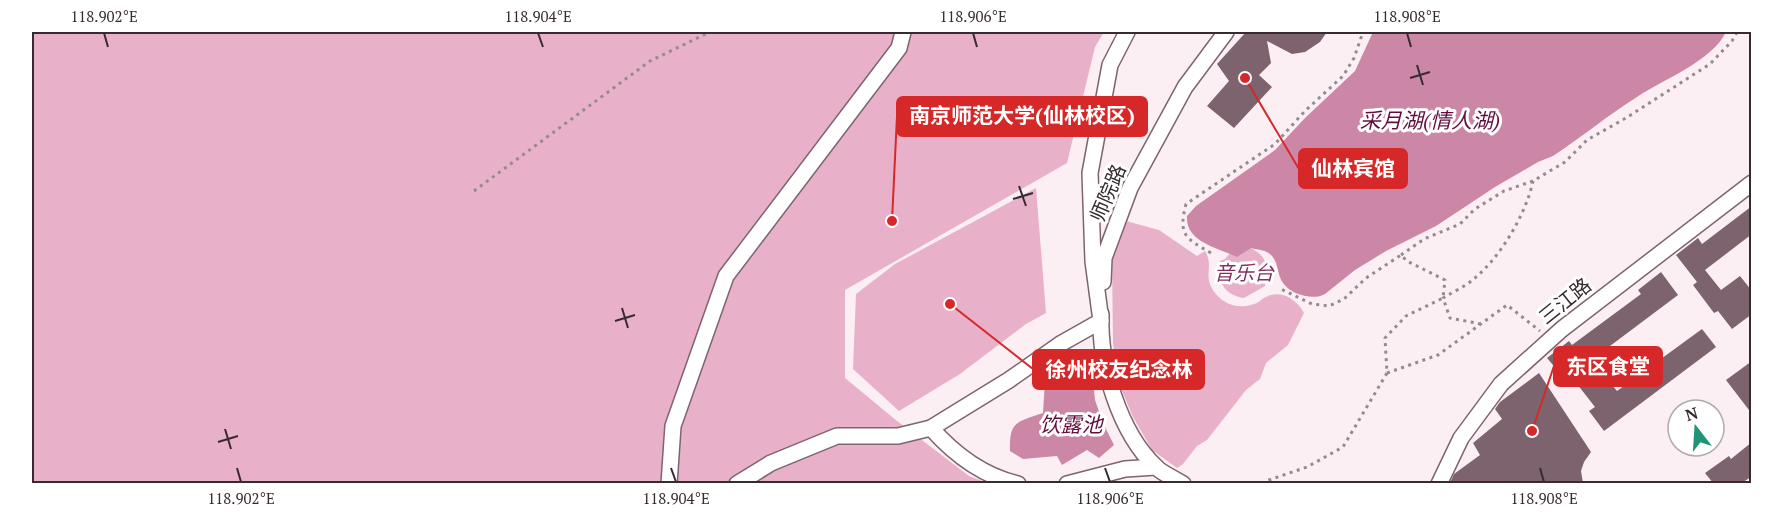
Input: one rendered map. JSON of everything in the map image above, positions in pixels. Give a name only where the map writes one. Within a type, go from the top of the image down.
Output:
[{"type":"street","points":[[669,483],[673,426],[726,276],[899,48],[903,32]]},
{"type":"street","name":"师院路","points":[[1127,32],[1110,65],[1090,173],[1093,261],[1106,374],[1127,430],[1156,467],[1183,483]]},
{"type":"street","name":"师院路","points":[[1101,321],[1104,258],[1130,188],[1185,87],[1226,32]]},
{"type":"street","name":"三江路","points":[[1439,483],[1461,438],[1501,384],[1550,339],[1752,183]]},
{"type":"street","points":[[737,483],[771,463],[837,436],[898,436],[931,428],[1009,380],[1062,343],[1101,321]]},
{"type":"street","points":[[931,428],[945,443],[977,467],[1018,483]]},
{"type":"street","points":[[1066,483],[1125,469],[1156,467]]},
{"type":"path","points":[[474,191],[650,61],[710,32]]},
{"type":"path","points":[[1211,253],[1184,235],[1182,227],[1186,204],[1275,144],[1305,111],[1343,76],[1354,58],[1364,32]]},
{"type":"path","points":[[1281,289],[1312,304],[1329,306],[1344,299],[1366,278],[1424,239],[1461,224],[1475,209],[1504,191],[1533,181],[1565,162],[1587,140],[1710,64],[1732,41],[1737,32]]},
{"type":"path","points":[[1263,483],[1307,467],[1343,447],[1387,373],[1385,338],[1406,316],[1475,279],[1502,248],[1531,193],[1533,181]]},
{"type":"path","points":[[1401,255],[1407,261],[1445,280],[1443,298],[1450,318],[1481,324]]},
{"type":"path","points":[[1387,373],[1438,355],[1507,305],[1550,339]]},
{"type":"green space","points":[[32,32],[1104,32],[1095,47],[1067,163],[845,290],[845,378],[969,476],[990,484],[32,483]]},
{"type":"green space","points":[[1036,188],[1046,313],[1026,324],[960,374],[899,411],[853,369],[856,294],[895,264]]},
{"type":"green space","points":[[1126,221],[1159,230],[1197,256],[1205,251],[1209,262],[1209,282],[1216,294],[1229,304],[1249,305],[1278,294],[1293,300],[1304,313],[1288,345],[1266,363],[1260,379],[1246,390],[1207,440],[1197,446],[1177,468],[1152,450],[1133,417],[1117,379],[1113,343],[1112,262]]},
{"type":"green space","name":"音乐台","points":[[1251,248],[1264,259],[1267,268],[1266,279],[1265,286],[1244,298],[1231,294],[1223,286],[1219,268],[1220,261],[1233,251]]},
{"type":"water","name":"采月湖(情人湖)","points":[[1373,32],[1726,32],[1710,52],[1699,61],[1626,104],[1553,156],[1495,187],[1436,226],[1386,251],[1355,270],[1325,294],[1314,297],[1302,295],[1286,287],[1280,277],[1276,262],[1270,254],[1251,248],[1237,257],[1204,243],[1191,232],[1187,216],[1196,206],[1275,150],[1355,71]]},
{"type":"water","name":"饮露池","points":[[1091,359],[1095,400],[1114,445],[1099,458],[1087,450],[1062,465],[1057,456],[1023,459],[1010,451],[1011,434],[1016,424],[1043,413],[1045,381],[1069,373]]},
{"type":"building","points":[[1246,32],[1327,32],[1320,42],[1305,52],[1292,54],[1267,41],[1271,63],[1259,75],[1272,87],[1234,128],[1207,106],[1229,81],[1217,64]]},
{"type":"building","points":[[1752,206],[1752,234],[1705,270],[1721,290],[1740,276],[1752,291],[1752,314],[1732,329],[1718,311],[1714,313],[1693,285],[1697,282],[1676,255],[1698,238],[1702,244]]},
{"type":"building","points":[[1661,272],[1678,295],[1586,364],[1601,384],[1607,379],[1617,391],[1702,329],[1716,347],[1604,431],[1589,411],[1595,407],[1570,375],[1565,379],[1547,358],[1569,341],[1572,345],[1641,294],[1638,290]]},
{"type":"building","points":[[1752,361],[1752,414],[1726,380]]},
{"type":"building","points":[[1539,373],[1591,452],[1581,471],[1583,483],[1450,483],[1454,474],[1480,455],[1473,443],[1502,419],[1495,409],[1500,402]]},
{"type":"building","points":[[1752,442],[1752,476],[1742,483],[1713,483],[1705,473],[1729,456],[1731,459]]},
{"type":"place","name":"仙林宾馆","points":[[1245,78]]},
{"type":"place","name":"南京师范大学(仙林校区)","points":[[892,221]]},
{"type":"place","name":"徐州校友纪念林","points":[[950,304]]},
{"type":"place","name":"东区食堂","points":[[1532,431]]}]
